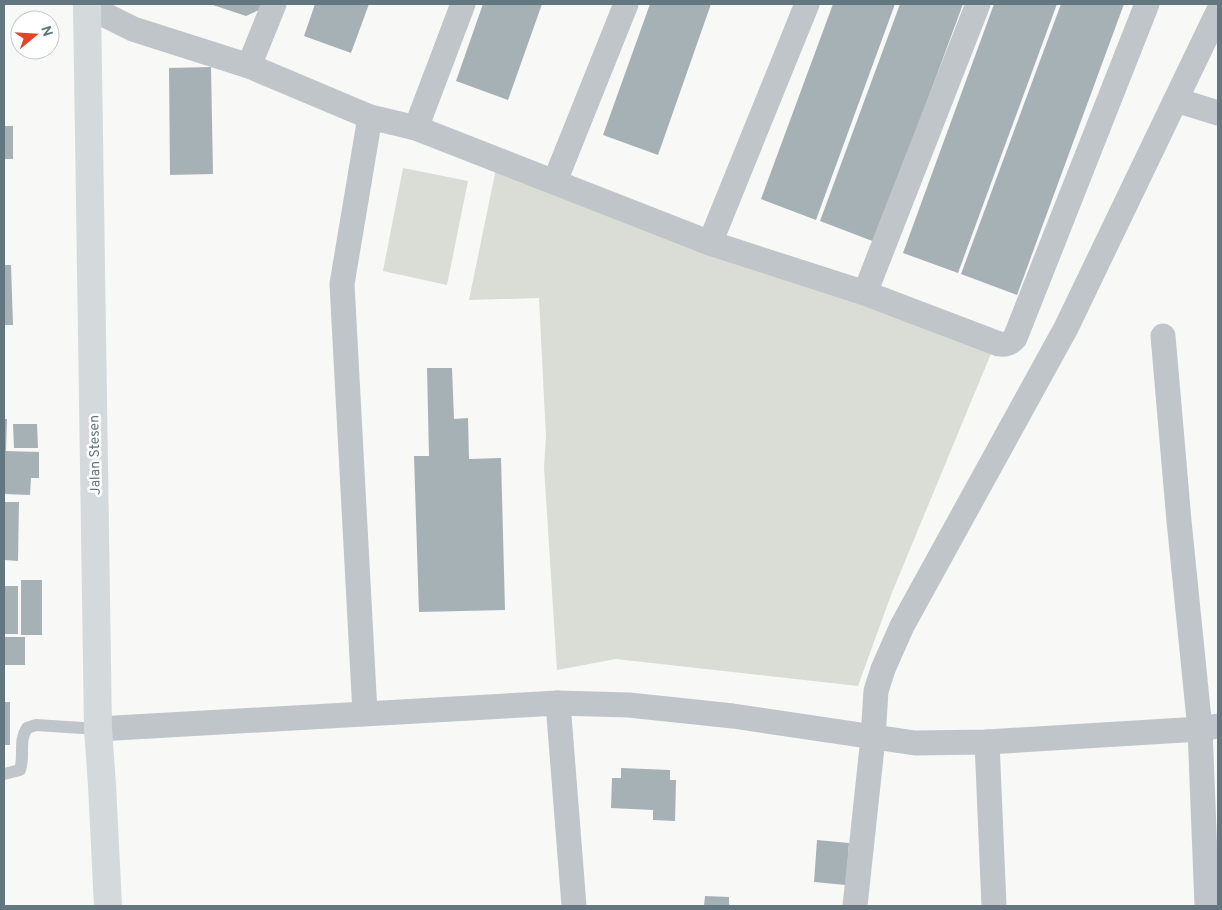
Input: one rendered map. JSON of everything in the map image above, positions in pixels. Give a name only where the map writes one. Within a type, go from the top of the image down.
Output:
[{"type":"main road","name":"Jalan Stesen","points":[[87,5],[98,729],[108,906]]},
{"type":"street","points":[[249,66],[274,4]]},
{"type":"street","points":[[416,128],[463,4]]},
{"type":"street","points":[[555,181],[626,4]]},
{"type":"street","points":[[710,243],[807,4]]},
{"type":"street","points":[[865,293],[978,4]]},
{"type":"street","points":[[87,5],[133,30],[249,66],[370,117],[416,128],[710,243],[865,293],[999,344],[1005,344],[1012,342],[1147,4]]},
{"type":"street","points":[[855,906],[873,738],[876,691],[883,668],[902,626],[1066,328],[1218,12]]},
{"type":"street","points":[[1176,100],[1218,113]]},
{"type":"street","points":[[365,713],[342,284],[370,117]]},
{"type":"street","points":[[1163,336],[1179,521],[1209,727],[1207,906]]},
{"type":"street","points":[[98,729],[558,703],[629,705],[733,716],[914,743],[987,742],[1209,727]]},
{"type":"street","points":[[558,703],[574,906]]},
{"type":"street","points":[[987,742],[994,906]]},
{"type":"lane","points":[[4,774],[20,770],[22,762],[22,736],[27,728],[36,725],[98,729]]},
{"type":"shaded area","points":[[499,154],[995,344],[891,595],[858,686],[616,659],[557,670],[544,467],[546,437],[539,298],[469,300]]},
{"type":"shaded area","points":[[403,168],[468,181],[447,285],[383,271]]},
{"type":"building","points":[[210,4],[269,4],[246,16]]},
{"type":"building","points":[[315,4],[369,4],[351,53],[304,36]]},
{"type":"building","points":[[483,4],[542,4],[508,100],[456,81]]},
{"type":"building","points":[[650,4],[711,4],[658,155],[603,135]]},
{"type":"building","points":[[833,4],[895,4],[816,220],[761,199]]},
{"type":"building","points":[[900,4],[963,4],[875,242],[820,221]]},
{"type":"building","points":[[994,4],[1057,4],[958,273],[903,253]]},
{"type":"building","points":[[1061,4],[1124,4],[1017,295],[961,274]]},
{"type":"building","points":[[211,67],[213,174],[170,175],[169,68]]},
{"type":"building","points":[[4,126],[13,126],[13,159],[4,159]]},
{"type":"building","points":[[4,265],[11,265],[13,325],[4,325]]},
{"type":"building","points":[[427,368],[452,368],[454,419],[468,418],[469,459],[501,458],[505,610],[419,612],[414,456],[429,456]]},
{"type":"building","points":[[4,419],[7,419],[6,451],[39,452],[39,478],[31,478],[30,495],[4,494]]},
{"type":"building","points":[[13,424],[37,424],[38,448],[14,448]]},
{"type":"building","points":[[4,502],[19,502],[18,561],[4,560]]},
{"type":"building","points":[[21,580],[42,580],[42,635],[21,635]]},
{"type":"building","points":[[4,586],[18,586],[18,634],[4,634]]},
{"type":"building","points":[[4,637],[25,637],[25,665],[4,665]]},
{"type":"building","points":[[4,702],[10,702],[10,745],[4,745]]},
{"type":"building","points":[[621,768],[670,770],[670,780],[676,780],[675,821],[653,820],[653,810],[611,808],[612,778],[621,778]]},
{"type":"building","points":[[817,840],[849,843],[846,885],[814,882]]},
{"type":"building","points":[[705,896],[729,897],[729,906],[704,906]]}]
